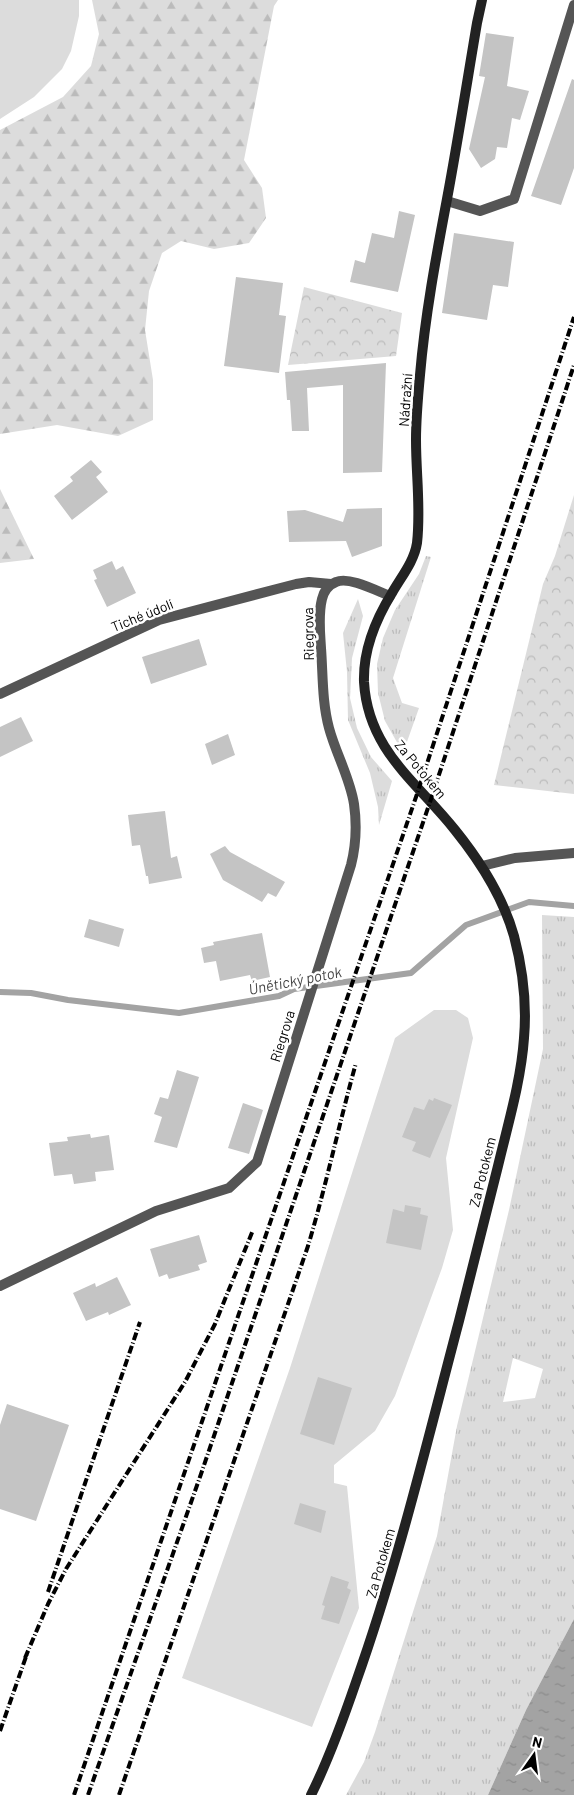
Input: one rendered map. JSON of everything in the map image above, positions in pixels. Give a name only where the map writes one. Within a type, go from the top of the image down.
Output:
[{"type":"main road","name":"Nádražní","points":[[390,596],[414,558],[418,514],[416,440],[420,372],[438,247],[482,0]]},
{"type":"main road","name":"Za Potokem","points":[[311,1795],[342,1722],[378,1620],[412,1503],[514,1098],[524,1042],[525,989],[521,962],[512,928],[493,886],[482,866],[454,828],[382,745],[372,722],[364,681],[366,657],[381,612],[390,596]]},
{"type":"street","points":[[447,201],[480,211],[514,199],[574,5]]},
{"type":"street","points":[[331,584],[340,580],[351,582],[390,596]]},
{"type":"street","name":"Tiché údolí","points":[[0,694],[159,620],[296,584],[309,582],[331,584]]},
{"type":"street","name":"Riegrova","points":[[0,1286],[156,1211],[229,1188],[257,1162],[351,865],[356,830],[353,800],[331,734],[324,700],[320,609],[324,592],[331,584]]},
{"type":"street","points":[[482,866],[514,858],[574,853]]},
{"type":"green space","points":[[0,0],[79,0],[79,16],[71,51],[62,69],[34,97],[0,119]]},
{"type":"green space","points":[[92,0],[278,0],[274,6],[244,160],[262,188],[266,218],[249,243],[214,249],[181,241],[162,253],[149,291],[145,330],[153,380],[153,420],[118,436],[57,425],[0,434],[0,130],[63,97],[91,66],[99,34]]},
{"type":"green space","points":[[304,287],[402,313],[396,356],[288,365]]},
{"type":"green space","points":[[0,489],[34,559],[0,563]]},
{"type":"green space","points":[[574,495],[574,794],[494,785],[543,584],[555,556]]},
{"type":"green space","points":[[426,556],[431,557],[393,678],[402,703],[419,708],[403,753],[385,721],[378,693],[377,664],[383,638],[395,610],[419,574]]},
{"type":"green space","points":[[358,599],[363,616],[352,658],[350,698],[357,728],[371,757],[392,781],[379,825],[378,807],[370,773],[348,720],[347,672],[343,633]]},
{"type":"green space","points":[[542,915],[574,917],[574,1619],[526,1710],[488,1795],[346,1795],[364,1762],[375,1732],[437,1536],[457,1426],[509,1210],[543,1049]],"holes":[[[513,1358],[543,1369],[535,1398],[503,1402]]]},
{"type":"green space","points":[[434,1010],[456,1010],[468,1018],[473,1038],[446,1158],[453,1230],[442,1268],[395,1396],[375,1431],[334,1465],[334,1483],[347,1486],[359,1608],[312,1727],[182,1678],[290,1368],[395,1038]]},
{"type":"water","points":[[574,1619],[574,1795],[488,1795],[526,1710]]},
{"type":"building","points":[[486,33],[514,37],[507,86],[529,91],[520,120],[512,118],[507,148],[497,147],[495,159],[481,168],[469,149],[485,77],[479,76]]},
{"type":"building","points":[[572,79],[574,80],[574,168],[561,205],[531,196]]},
{"type":"building","points":[[399,211],[415,215],[398,292],[350,282],[355,260],[365,263],[372,233],[394,238]]},
{"type":"building","points":[[454,233],[514,242],[508,287],[493,285],[487,320],[442,313]]},
{"type":"building","points":[[236,277],[283,283],[279,315],[286,316],[279,373],[224,366]]},
{"type":"building","points":[[386,363],[382,472],[343,473],[343,385],[307,388],[309,431],[292,431],[290,400],[287,400],[285,372]]},
{"type":"building","points":[[91,460],[102,472],[96,477],[108,492],[72,520],[54,496],[73,481],[70,477]]},
{"type":"building","points":[[382,508],[382,546],[352,557],[346,541],[289,542],[287,511],[305,510],[343,522],[347,509]]},
{"type":"building","points":[[112,561],[116,570],[123,566],[136,593],[107,607],[94,580],[97,579],[93,570]]},
{"type":"building","points":[[199,639],[207,665],[151,684],[142,657]]},
{"type":"building","points":[[21,717],[33,741],[0,757],[0,727]]},
{"type":"building","points":[[228,734],[235,755],[212,765],[205,744]]},
{"type":"building","points":[[165,811],[171,858],[177,856],[182,878],[149,884],[140,845],[132,846],[128,815]]},
{"type":"building","points":[[225,846],[230,852],[285,882],[276,897],[268,893],[262,902],[223,880],[210,854]]},
{"type":"building","points":[[89,919],[124,929],[119,947],[84,937]]},
{"type":"building","points":[[262,933],[270,977],[252,981],[250,975],[220,981],[216,961],[204,963],[201,948],[214,945],[213,942]]},
{"type":"building","points":[[177,1070],[199,1077],[177,1148],[154,1142],[162,1117],[154,1114],[160,1097],[168,1099]]},
{"type":"building","points":[[434,1098],[452,1105],[430,1158],[412,1151],[416,1142],[402,1137],[414,1107],[424,1110],[429,1099],[433,1101]]},
{"type":"building","points":[[243,1103],[263,1110],[249,1154],[228,1148]]},
{"type":"building","points":[[90,1134],[91,1138],[109,1135],[114,1170],[95,1172],[96,1181],[74,1184],[72,1174],[54,1176],[49,1143],[68,1141],[67,1137]]},
{"type":"building","points":[[405,1205],[421,1208],[420,1214],[428,1216],[421,1250],[386,1243],[393,1209],[404,1212]]},
{"type":"building","points":[[199,1235],[207,1262],[198,1265],[200,1270],[169,1279],[167,1274],[159,1277],[150,1249]]},
{"type":"building","points":[[117,1277],[131,1305],[109,1315],[108,1312],[86,1321],[73,1293],[95,1283],[96,1287]]},
{"type":"building","points":[[318,1377],[352,1388],[334,1445],[300,1434]]},
{"type":"building","points":[[7,1404],[69,1425],[36,1521],[0,1509],[0,1425]]},
{"type":"building","points":[[300,1503],[326,1511],[321,1533],[294,1524]]},
{"type":"building","points":[[331,1576],[349,1582],[347,1588],[351,1590],[339,1624],[321,1619],[325,1606],[322,1605]]},
{"type":"waterway","name":"Únětický potok","points":[[0,992],[31,993],[68,1000],[179,1013],[279,996],[294,989],[411,973],[466,925],[529,902],[574,906]]},
{"type":"railway","points":[[74,1795],[416,797],[574,317]]},
{"type":"railway","points":[[88,1795],[201,1474],[430,802],[574,365]]},
{"type":"railway","points":[[119,1795],[308,1246],[356,1063]]},
{"type":"railway","points":[[25,1658],[48,1604],[66,1569],[185,1382],[215,1324],[253,1230]]},
{"type":"railway","points":[[48,1592],[140,1322]]},
{"type":"railway","points":[[0,1731],[28,1651]]}]
